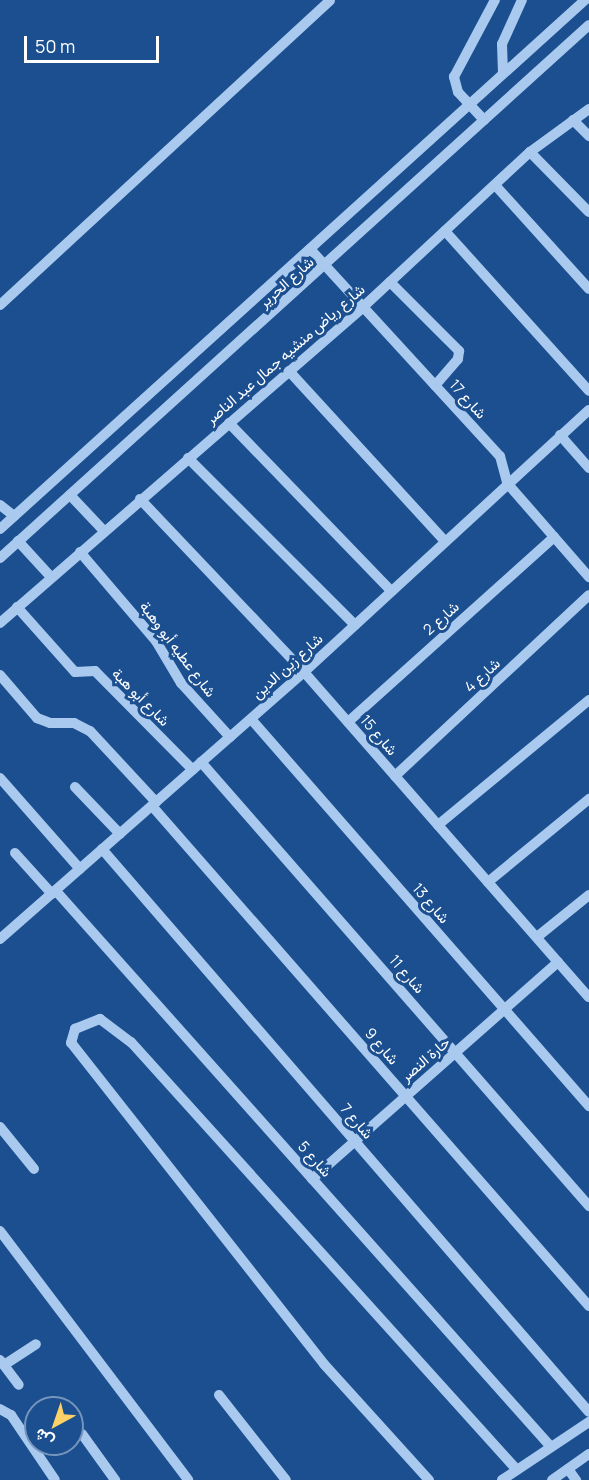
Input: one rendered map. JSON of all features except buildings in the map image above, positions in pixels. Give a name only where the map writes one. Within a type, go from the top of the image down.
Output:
[{"type":"street","points":[[0,305],[330,0]]},
{"type":"street","points":[[484,120],[454,85],[454,77],[495,0]]},
{"type":"street","points":[[503,73],[502,44],[522,0]]},
{"type":"street","name":"شارع الحرير","points":[[0,529],[585,0]]},
{"type":"street","name":"شارع الحرير","points":[[0,558],[326,266],[589,25]]},
{"type":"street","name":"شارع رياض منشيه جمال عبد الناصر","points":[[0,623],[363,307],[530,152],[589,109]]},
{"type":"street","points":[[573,120],[589,136]]},
{"type":"street","points":[[530,152],[589,212]]},
{"type":"street","points":[[495,185],[589,290]]},
{"type":"street","points":[[445,231],[589,391]]},
{"type":"street","name":"شارع 17","points":[[310,249],[500,456],[507,483],[589,577]]},
{"type":"street","points":[[390,282],[459,351],[458,359],[435,385]]},
{"type":"street","points":[[289,371],[445,541]]},
{"type":"street","name":"شارع زين الدين","points":[[0,939],[304,672],[589,410]]},
{"type":"street","points":[[229,423],[391,591]]},
{"type":"street","points":[[112,428],[126,444]]},
{"type":"street","points":[[560,435],[589,468]]},
{"type":"street","points":[[89,449],[104,465]]},
{"type":"street","points":[[188,458],[355,625]]},
{"type":"street","points":[[70,495],[104,531]]},
{"type":"street","name":"شارع 15","points":[[140,499],[304,672],[589,996]]},
{"type":"street","points":[[0,505],[14,516]]},
{"type":"street","name":"شارع 2","points":[[348,722],[554,537]]},
{"type":"street","points":[[18,542],[51,577]]},
{"type":"street","name":"شارع عطيه أبو وهبة","points":[[80,552],[156,641],[181,683],[230,737]]},
{"type":"street","name":"شارع 4","points":[[395,776],[589,595]]},
{"type":"street","name":"شارع أبو هبة","points":[[17,607],[75,672],[94,671],[197,766]]},
{"type":"street","name":"شارع 9","points":[[0,675],[37,718],[50,723],[74,723],[90,731],[589,1306]]},
{"type":"street","points":[[438,825],[589,700]]},
{"type":"street","name":"شارع 13","points":[[251,719],[589,1107]]},
{"type":"street","name":"شارع 11","points":[[197,766],[589,1206]]},
{"type":"street","points":[[0,778],[80,869]]},
{"type":"street","points":[[75,787],[120,834]]},
{"type":"street","points":[[488,882],[589,800]]},
{"type":"street","name":"شارع 7","points":[[102,849],[589,1412]]},
{"type":"street","name":"شارع 5","points":[[15,853],[54,892],[551,1447]]},
{"type":"street","points":[[537,937],[589,895]]},
{"type":"street","name":"حارة النصر","points":[[312,1179],[558,962]]},
{"type":"street","points":[[429,1480],[324,1364],[71,1043],[75,1029],[100,1018],[131,1042],[517,1470]]},
{"type":"street","points":[[0,1127],[34,1169]]},
{"type":"street","points":[[0,1231],[188,1480]]},
{"type":"street","points":[[19,1385],[2,1363],[36,1344]]},
{"type":"street","points":[[219,1395],[286,1480]]},
{"type":"street","points":[[0,1409],[11,1415],[56,1480]]},
{"type":"street","points":[[502,1480],[589,1422]]},
{"type":"street","points":[[84,1437],[115,1480]]},
{"type":"street","points":[[552,1480],[589,1454]]},
{"type":"street","points":[[568,1469],[576,1480]]}]
